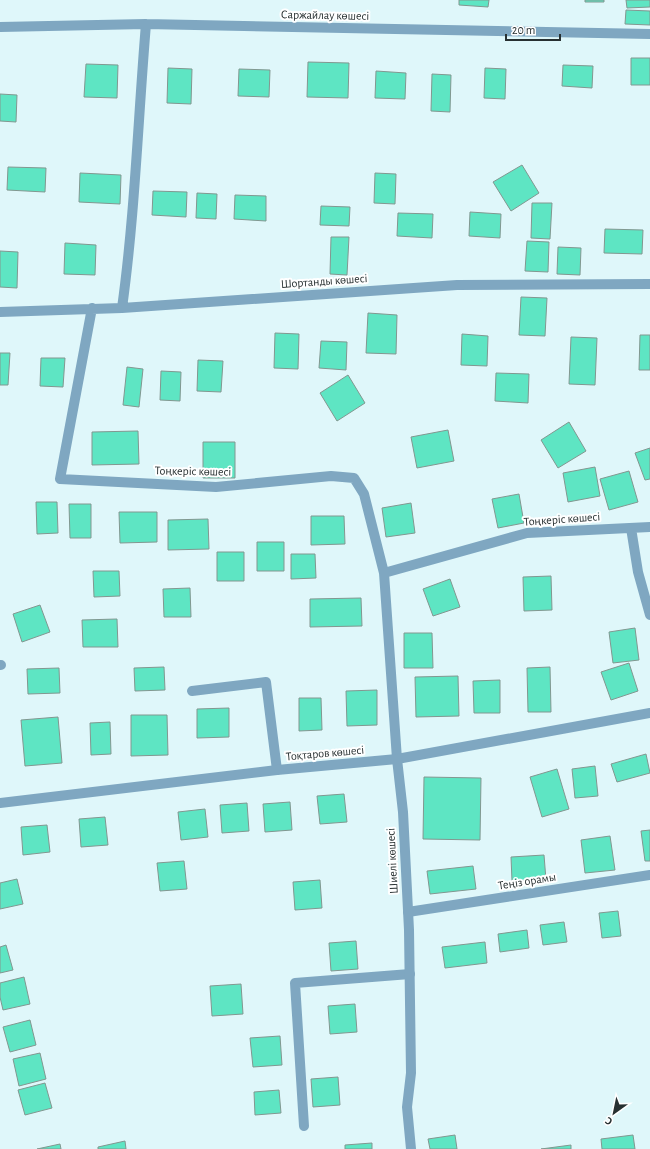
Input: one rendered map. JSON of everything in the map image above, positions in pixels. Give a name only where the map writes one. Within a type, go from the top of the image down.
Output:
[{"type":"street","name":"Саржайлау көшесі","points":[[0,27],[146,24],[650,34]]},
{"type":"street","points":[[122,308],[131,241],[133,184],[146,24]]},
{"type":"street","name":"Шортанды көшесі","points":[[0,312],[122,308],[457,285],[650,284]]},
{"type":"street","name":"Тоңкерiс көшесі","points":[[92,308],[60,479],[216,487],[332,476],[354,478],[364,494]]},
{"type":"street","name":"Шиелі көшесі","points":[[364,494],[384,573],[397,759],[403,812],[410,974],[411,1073],[407,1107],[411,1149]]},
{"type":"street","name":"Тоңкерiс көшесі","points":[[384,573],[527,533],[650,526]]},
{"type":"street","points":[[631,528],[638,572],[650,615]]},
{"type":"street","points":[[192,692],[266,682],[277,770]]},
{"type":"street","name":"Тоқтаров көшесі","points":[[0,803],[277,770],[397,759],[650,713]]},
{"type":"street","name":"Теңіз орамы","points":[[408,912],[650,875]]},
{"type":"street","points":[[304,1126],[295,983],[410,974]]},
{"type":"building","points":[[459,0],[489,0],[488,7],[459,5]]},
{"type":"building","points":[[585,0],[604,0],[604,2],[585,2]]},
{"type":"building","points":[[626,0],[650,0],[650,7],[627,8]]},
{"type":"building","points":[[626,10],[650,11],[650,25],[625,24]]},
{"type":"building","points":[[631,58],[650,58],[650,85],[631,85]]},
{"type":"building","points":[[308,62],[349,63],[348,98],[307,97]]},
{"type":"building","points":[[86,64],[118,65],[117,98],[84,97]]},
{"type":"building","points":[[563,65],[593,66],[592,88],[562,86]]},
{"type":"building","points":[[168,68],[192,69],[191,104],[167,103]]},
{"type":"building","points":[[485,68],[506,69],[505,99],[484,98]]},
{"type":"building","points":[[239,69],[270,70],[269,97],[238,96]]},
{"type":"building","points":[[376,71],[406,73],[405,99],[375,98]]},
{"type":"building","points":[[432,74],[451,75],[450,112],[431,111]]},
{"type":"building","points":[[0,94],[17,95],[16,122],[0,121]]},
{"type":"building","points":[[522,165],[539,193],[511,211],[493,182]]},
{"type":"building","points":[[8,167],[46,168],[45,192],[7,190]]},
{"type":"building","points":[[80,173],[121,175],[120,204],[79,202]]},
{"type":"building","points":[[375,173],[396,174],[395,204],[374,203]]},
{"type":"building","points":[[153,191],[187,192],[186,217],[152,215]]},
{"type":"building","points":[[197,193],[217,194],[216,219],[196,218]]},
{"type":"building","points":[[235,195],[266,196],[266,221],[234,219]]},
{"type":"building","points":[[532,203],[552,203],[550,239],[531,238]]},
{"type":"building","points":[[321,206],[350,207],[349,226],[320,225]]},
{"type":"building","points":[[470,212],[501,214],[500,238],[469,236]]},
{"type":"building","points":[[398,213],[433,214],[432,238],[397,236]]},
{"type":"building","points":[[605,229],[643,230],[642,254],[604,253]]},
{"type":"building","points":[[331,237],[349,237],[347,275],[330,274]]},
{"type":"building","points":[[527,241],[549,242],[548,272],[525,271]]},
{"type":"building","points":[[65,243],[96,245],[95,275],[64,274]]},
{"type":"building","points":[[558,247],[581,248],[580,275],[557,274]]},
{"type":"building","points":[[0,251],[18,252],[17,288],[0,287]]},
{"type":"building","points":[[521,297],[547,298],[545,336],[519,335]]},
{"type":"building","points":[[368,313],[397,315],[396,354],[366,353]]},
{"type":"building","points":[[275,333],[299,334],[298,369],[274,368]]},
{"type":"building","points":[[462,334],[488,336],[487,366],[461,365]]},
{"type":"building","points":[[640,335],[650,335],[650,370],[639,370]]},
{"type":"building","points":[[571,337],[597,338],[595,385],[569,384]]},
{"type":"building","points":[[321,341],[347,342],[346,370],[319,368]]},
{"type":"building","points":[[0,353],[10,353],[8,385],[0,385]]},
{"type":"building","points":[[41,358],[65,358],[63,387],[40,386]]},
{"type":"building","points":[[198,360],[223,361],[221,392],[197,391]]},
{"type":"building","points":[[127,367],[143,369],[139,407],[123,405]]},
{"type":"building","points":[[161,371],[181,372],[180,401],[160,400]]},
{"type":"building","points":[[496,373],[529,374],[528,403],[495,401]]},
{"type":"building","points":[[348,375],[365,403],[337,421],[320,393]]},
{"type":"building","points":[[569,422],[586,451],[558,468],[541,440]]},
{"type":"building","points":[[448,430],[454,461],[417,468],[411,437]]},
{"type":"building","points":[[138,431],[139,464],[92,465],[92,432]]},
{"type":"building","points":[[203,442],[235,442],[235,478],[203,478]]},
{"type":"building","points":[[650,448],[650,479],[645,480],[635,453]]},
{"type":"building","points":[[595,467],[600,496],[568,502],[563,473]]},
{"type":"building","points":[[629,471],[638,502],[609,510],[600,479]]},
{"type":"building","points":[[519,494],[524,523],[498,528],[492,499]]},
{"type":"building","points":[[36,502],[57,502],[58,533],[37,534]]},
{"type":"building","points":[[411,503],[415,533],[386,537],[382,508]]},
{"type":"building","points":[[69,504],[91,504],[91,538],[70,538]]},
{"type":"building","points":[[119,512],[157,512],[157,542],[120,543]]},
{"type":"building","points":[[311,516],[344,516],[345,544],[311,545]]},
{"type":"building","points":[[208,519],[209,549],[168,550],[168,520]]},
{"type":"building","points":[[257,542],[284,542],[284,571],[257,571]]},
{"type":"building","points":[[217,552],[244,552],[244,581],[217,581]]},
{"type":"building","points":[[291,554],[315,554],[316,578],[291,579]]},
{"type":"building","points":[[93,571],[119,571],[120,596],[94,597]]},
{"type":"building","points":[[551,576],[552,610],[524,611],[523,577]]},
{"type":"building","points":[[450,579],[460,607],[433,616],[423,589]]},
{"type":"building","points":[[190,588],[191,617],[164,617],[163,589]]},
{"type":"building","points":[[361,598],[362,626],[310,627],[310,599]]},
{"type":"building","points":[[40,605],[50,632],[22,642],[13,614]]},
{"type":"building","points":[[117,619],[118,647],[83,647],[82,620]]},
{"type":"building","points":[[635,628],[639,660],[613,663],[609,632]]},
{"type":"building","points":[[404,633],[432,633],[433,668],[404,668]]},
{"type":"building","points":[[629,663],[638,691],[611,700],[601,672]]},
{"type":"building","points":[[164,667],[165,690],[135,691],[134,668]]},
{"type":"building","points":[[550,667],[551,712],[528,712],[527,668]]},
{"type":"building","points":[[59,668],[60,693],[28,694],[27,669]]},
{"type":"building","points":[[458,676],[459,716],[416,717],[415,677]]},
{"type":"building","points":[[500,680],[500,713],[474,713],[473,681]]},
{"type":"building","points":[[377,690],[377,725],[347,726],[346,691]]},
{"type":"building","points":[[299,698],[321,698],[322,730],[299,731]]},
{"type":"building","points":[[229,708],[229,737],[197,738],[197,709]]},
{"type":"building","points":[[131,715],[167,715],[168,755],[131,756]]},
{"type":"building","points":[[58,717],[62,763],[25,766],[21,720]]},
{"type":"building","points":[[110,722],[111,754],[91,755],[90,723]]},
{"type":"building","points":[[646,754],[650,773],[617,782],[611,764]]},
{"type":"building","points":[[595,766],[598,796],[575,798],[572,769]]},
{"type":"building","points":[[557,769],[569,809],[542,817],[530,777]]},
{"type":"building","points":[[424,777],[481,778],[480,840],[423,839]]},
{"type":"building","points":[[344,794],[347,822],[320,824],[317,796]]},
{"type":"building","points":[[290,802],[292,830],[265,832],[263,804]]},
{"type":"building","points":[[247,803],[249,831],[222,833],[220,805]]},
{"type":"building","points":[[205,809],[208,837],[181,840],[178,812]]},
{"type":"building","points":[[105,817],[108,845],[81,847],[79,819]]},
{"type":"building","points":[[47,825],[50,852],[23,855],[21,827]]},
{"type":"building","points":[[650,830],[650,861],[645,861],[641,831]]},
{"type":"building","points":[[610,836],[615,870],[585,873],[581,840]]},
{"type":"building","points":[[544,855],[546,880],[512,881],[511,857]]},
{"type":"building","points":[[184,861],[187,889],[160,891],[157,863]]},
{"type":"building","points":[[473,866],[476,889],[430,894],[427,871]]},
{"type":"building","points":[[17,879],[23,904],[0,909],[0,883]]},
{"type":"building","points":[[320,880],[322,908],[295,910],[293,882]]},
{"type":"building","points":[[618,911],[621,936],[602,938],[599,913]]},
{"type":"building","points":[[564,922],[567,942],[543,945],[540,925]]},
{"type":"building","points":[[527,930],[529,948],[500,952],[498,934]]},
{"type":"building","points":[[356,941],[358,969],[331,971],[329,943]]},
{"type":"building","points":[[485,942],[487,963],[445,968],[442,947]]},
{"type":"building","points":[[6,945],[13,970],[0,973],[0,947]]},
{"type":"building","points":[[24,977],[30,1004],[3,1010],[0,997],[0,983]]},
{"type":"building","points":[[241,984],[243,1014],[212,1016],[210,986]]},
{"type":"building","points":[[355,1004],[357,1032],[330,1034],[328,1006]]},
{"type":"building","points":[[30,1020],[36,1045],[10,1052],[3,1027]]},
{"type":"building","points":[[280,1036],[282,1065],[253,1067],[250,1038]]},
{"type":"building","points":[[40,1053],[46,1079],[19,1086],[13,1059]]},
{"type":"building","points":[[338,1077],[340,1105],[313,1107],[311,1079]]},
{"type":"building","points":[[45,1083],[52,1108],[25,1115],[18,1090]]},
{"type":"building","points":[[279,1090],[281,1113],[255,1115],[254,1092]]},
{"type":"building","points":[[455,1135],[457,1149],[430,1149],[428,1139]]},
{"type":"building","points":[[633,1135],[635,1149],[602,1149],[601,1139]]},
{"type":"building","points":[[125,1141],[126,1149],[98,1149],[98,1147]]},
{"type":"building","points":[[372,1143],[372,1149],[345,1149],[345,1145]]},
{"type":"building","points":[[60,1144],[61,1149],[37,1149]]},
{"type":"building","points":[[571,1145],[571,1149],[541,1149]]}]
